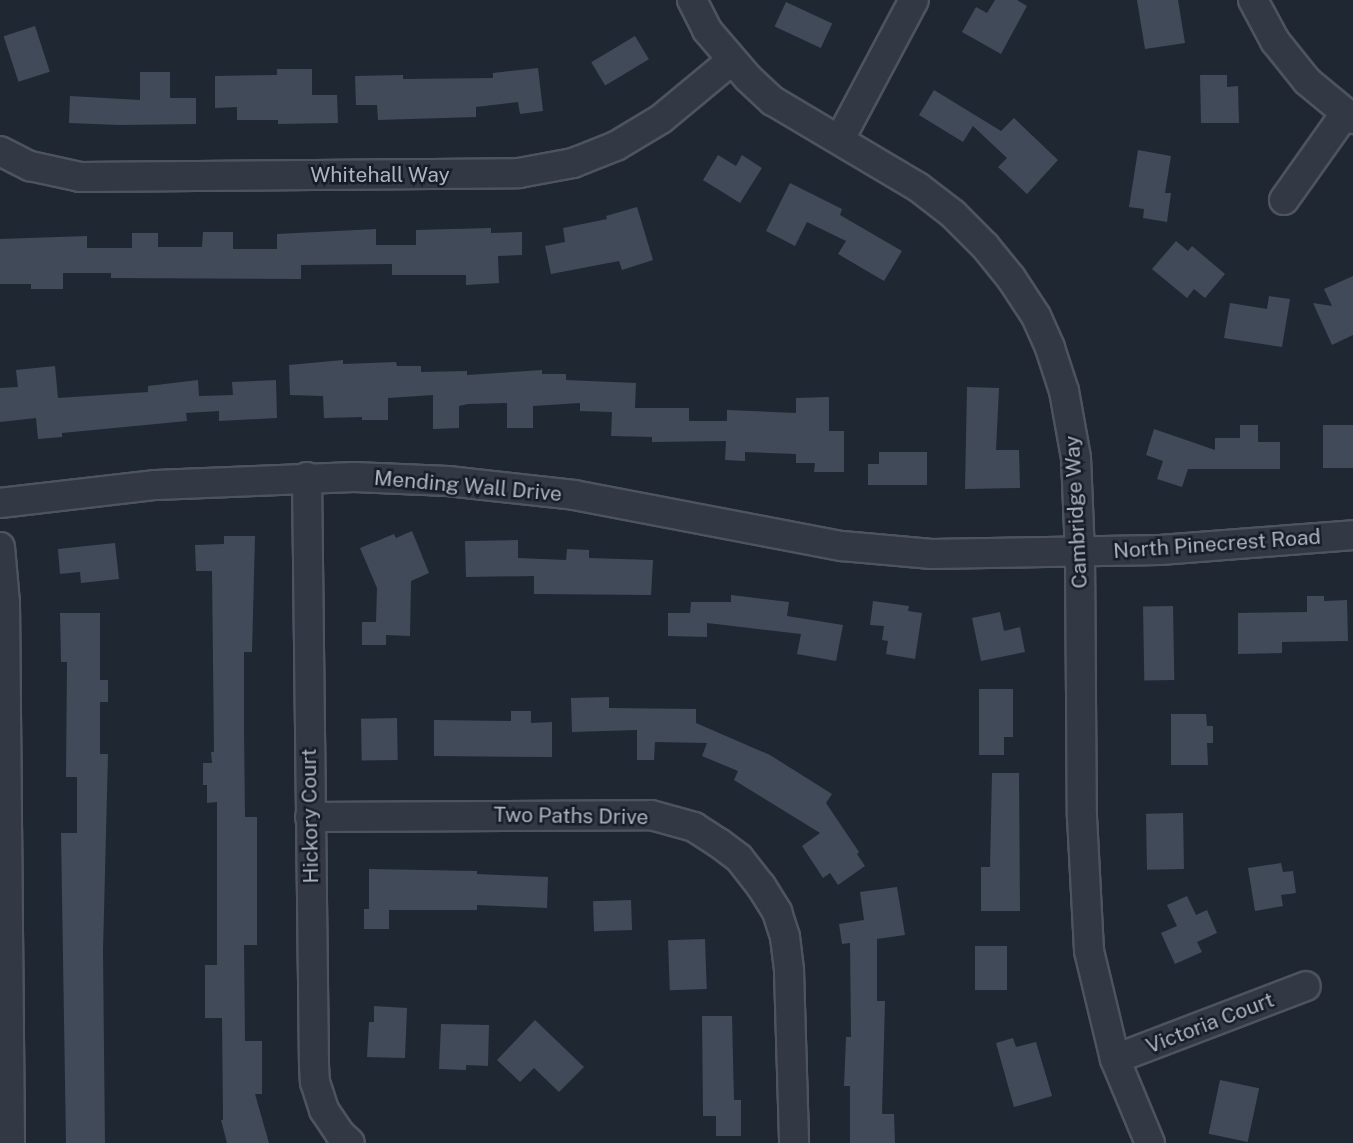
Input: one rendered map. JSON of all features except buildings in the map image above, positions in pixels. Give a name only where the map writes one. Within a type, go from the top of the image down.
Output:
[{"type":"street","name":"Cambridge Way","points":[[692,0],[707,30],[732,60],[773,101],[840,139],[918,188],[953,214],[985,246],[1011,278],[1036,316],[1050,348],[1072,426],[1076,458],[1080,553],[1082,817],[1089,951],[1115,1059],[1150,1143]]},
{"type":"street","points":[[840,139],[914,0]]},
{"type":"street","points":[[1253,0],[1275,41],[1307,81],[1349,117],[1284,201]]},
{"type":"street","name":"Whitehall Way","points":[[0,151],[30,166],[80,177],[519,173],[573,162],[616,146],[661,119],[732,60]]},
{"type":"street","name":"Mending Wall Drive","points":[[0,503],[156,485],[307,477],[448,481],[539,490],[717,521],[842,546],[932,554],[1080,553]]},
{"type":"street","name":"Hickory Court","points":[[307,477],[315,1082],[331,1122],[350,1143]]},
{"type":"street","name":"North Pinecrest Road","points":[[1080,553],[1160,550],[1353,535]]},
{"type":"street","points":[[0,547],[5,603],[10,1143]]},
{"type":"street","name":"Two Paths Drive","points":[[310,817],[651,815],[694,827],[719,843],[739,858],[761,886],[777,912],[785,937],[789,971],[794,1143]]},
{"type":"street","name":"Victoria Court","points":[[1115,1059],[1306,986]]}]
